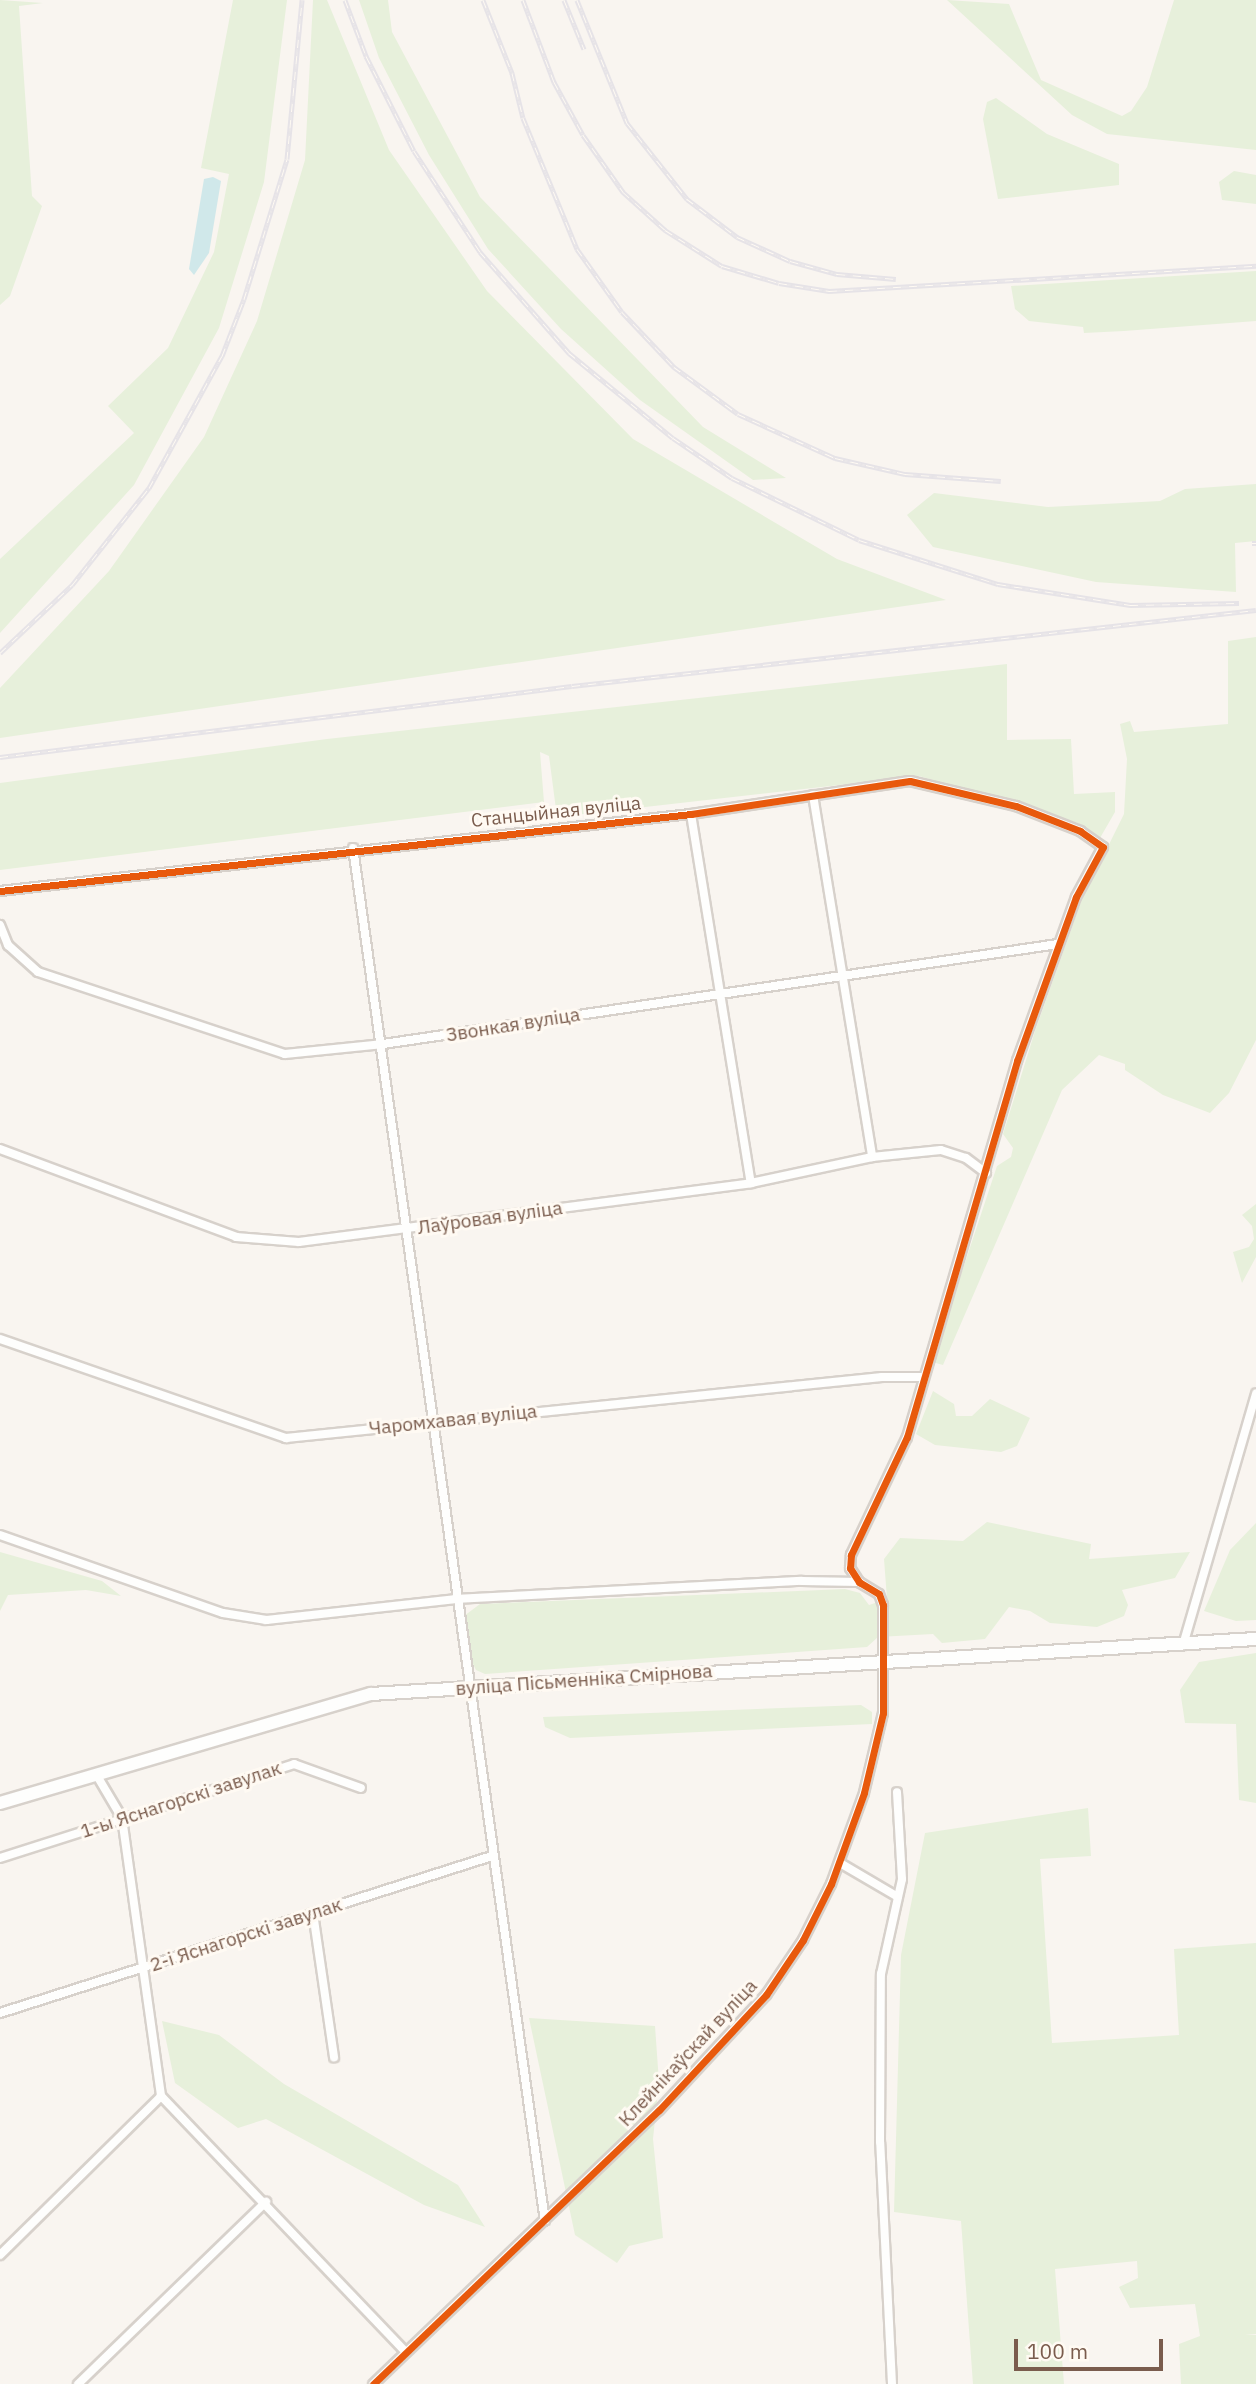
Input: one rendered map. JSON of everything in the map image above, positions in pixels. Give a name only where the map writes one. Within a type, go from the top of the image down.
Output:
[{"type":"main road","name":"вуліца Пісьменніка Смірнова","points":[[0,1803],[343,1698],[468,1687],[1256,1639]]},
{"type":"street","name":"Станцыйная вуліца","points":[[0,891],[353,848],[691,814],[910,781],[1016,806],[1080,831],[1102,847],[1058,944]]},
{"type":"street","points":[[813,795],[872,1157]]},
{"type":"street","points":[[691,814],[723,993],[751,1183]]},
{"type":"street","points":[[353,848],[383,1044],[455,1599],[545,2221]]},
{"type":"street","name":"Звонкая вуліца","points":[[0,925],[8,945],[38,972],[285,1054],[383,1044],[723,993],[843,979],[1058,944]]},
{"type":"street","points":[[859,1582],[850,1568],[851,1555],[907,1437],[922,1377],[986,1173],[1017,1061],[1058,944]]},
{"type":"street","name":"Лаўровая вуліца","points":[[0,1149],[236,1237],[299,1242],[751,1183],[872,1157],[941,1150],[965,1158],[986,1173]]},
{"type":"street","name":"Чаромхавая вуліца","points":[[0,1339],[286,1438],[869,1378],[922,1377]]},
{"type":"street","points":[[1183,1645],[1256,1392]]},
{"type":"street","points":[[0,1535],[223,1613],[266,1620],[455,1599],[802,1581],[859,1582]]},
{"type":"street","name":"Клейнікаўскай вуліца","points":[[373,2384],[659,2110],[766,1995],[803,1940],[840,1863],[881,1734],[886,1660],[883,1605],[879,1594],[859,1582]]},
{"type":"street","name":"1-ы Яснагорскі завулак","points":[[0,1858],[294,1764],[361,1788]]},
{"type":"street","points":[[95,1773],[122,1818],[161,2096],[266,2202],[406,2352]]},
{"type":"street","points":[[892,2384],[880,2142],[881,1987],[902,1879],[897,1792]]},
{"type":"street","name":"2-і Яснагорскі завулак","points":[[0,2013],[492,1856]]},
{"type":"street","points":[[840,1863],[898,1898]]},
{"type":"street","points":[[313,1913],[334,2057]]},
{"type":"street","points":[[0,2255],[161,2096]]},
{"type":"street","points":[[78,2384],[266,2202]]},
{"type":"green space","points":[[0,0],[43,3],[19,6],[32,196],[42,206],[10,296],[0,305]]},
{"type":"green space","points":[[233,0],[287,0],[264,182],[219,328],[134,485],[0,633],[0,559],[134,433],[108,406],[168,348],[214,252],[229,174],[201,168]]},
{"type":"green space","points":[[313,0],[327,0],[389,150],[487,291],[633,439],[837,559],[946,600],[0,738],[0,688],[109,571],[204,437],[257,321],[305,160]]},
{"type":"green space","points":[[359,0],[388,0],[392,32],[480,197],[703,427],[786,478],[753,480],[640,400],[561,329],[488,249],[429,155],[379,58]]},
{"type":"green space","points":[[947,0],[1009,4],[1041,80],[1122,116],[1131,111],[1147,87],[1174,0],[1256,0],[1256,150],[1107,134],[1072,115]]},
{"type":"green space","points":[[996,98],[1047,134],[1119,164],[1119,185],[998,199],[983,119],[987,102]]},
{"type":"green space","points":[[1234,171],[1256,175],[1256,204],[1222,200],[1219,182]]},
{"type":"green space","points":[[1256,271],[1256,321],[1124,331],[1084,333],[1083,327],[1029,321],[1015,309],[1011,286]]},
{"type":"green space","points":[[1256,484],[1256,541],[1235,543],[1236,592],[1096,582],[933,547],[907,515],[934,493],[1048,507],[1160,501],[1185,489]]},
{"type":"green space","points":[[1256,637],[1256,1040],[1229,1093],[1210,1113],[1163,1095],[1125,1070],[1125,1064],[1099,1055],[1062,1090],[943,1365],[932,1362],[997,1166],[1011,1157],[1013,1148],[1003,1134],[1035,1031],[1082,899],[1124,814],[1127,759],[1120,724],[1130,721],[1134,732],[1228,724],[1228,641]]},
{"type":"green space","points":[[1007,664],[1007,740],[1071,739],[1074,794],[1115,792],[1115,812],[1100,838],[1078,823],[919,776],[557,817],[549,756],[540,752],[544,802],[0,870],[0,783],[327,739]]},
{"type":"green space","points":[[1256,1204],[1256,1257],[1242,1283],[1233,1252],[1249,1247],[1254,1239],[1252,1226],[1242,1215]]},
{"type":"green space","points":[[933,1391],[954,1404],[956,1416],[972,1416],[990,1399],[1030,1418],[1017,1446],[1001,1452],[935,1445],[916,1434]]},
{"type":"green space","points":[[987,1522],[1091,1544],[1089,1559],[1190,1552],[1175,1578],[1122,1590],[1128,1605],[1124,1616],[1097,1627],[1050,1623],[1030,1611],[1009,1607],[985,1639],[942,1643],[933,1634],[878,1637],[867,1647],[485,1674],[476,1670],[471,1660],[464,1616],[480,1604],[845,1589],[860,1593],[869,1605],[887,1599],[884,1559],[900,1538],[963,1541]]},
{"type":"green space","points":[[1256,1523],[1256,1620],[1236,1621],[1204,1611],[1230,1550]]},
{"type":"green space","points":[[0,1552],[102,1581],[121,1596],[86,1590],[8,1595],[0,1611]]},
{"type":"green space","points":[[1256,1653],[1256,1803],[1239,1800],[1236,1724],[1185,1723],[1180,1690],[1199,1662]]},
{"type":"green space","points":[[861,1705],[872,1712],[872,1724],[570,1738],[545,1727],[543,1717]]},
{"type":"green space","points":[[1088,1808],[1091,1856],[1040,1859],[1052,2043],[1179,2035],[1174,1949],[1256,1943],[1256,2334],[1245,2335],[1256,2335],[1256,2384],[1181,2384],[1179,2344],[1200,2336],[1195,2304],[1130,2308],[1119,2287],[1138,2278],[1137,2261],[1055,2269],[1064,2384],[973,2384],[961,2221],[894,2212],[901,1955],[925,1833]]},
{"type":"green space","points":[[529,2018],[655,2026],[659,2082],[653,2139],[663,2238],[629,2246],[617,2263],[575,2235]]},
{"type":"green space","points":[[162,2021],[219,2035],[284,2084],[458,2185],[485,2227],[424,2205],[266,2119],[238,2128],[175,2083]]},
{"type":"water","points":[[213,177],[221,181],[209,253],[194,275],[189,269],[204,179]]},
{"type":"railway","points":[[0,653],[72,585],[149,488],[222,356],[244,299],[287,159],[302,0]]},
{"type":"railway","points":[[345,0],[366,56],[414,151],[480,252],[569,353],[673,438],[732,478],[859,540],[998,584],[1130,605],[1239,603]]},
{"type":"railway","points":[[483,0],[512,73],[523,118],[577,249],[622,312],[674,367],[738,414],[835,458],[905,474],[1001,481]]},
{"type":"railway","points":[[523,0],[554,82],[583,135],[623,192],[665,230],[722,266],[779,283],[829,291],[1256,266]]},
{"type":"railway","points":[[564,0],[584,49]]},
{"type":"railway","points":[[577,0],[627,123],[687,199],[737,237],[790,261],[837,274],[896,279]]},
{"type":"railway","points":[[0,757],[572,686],[1256,610]]},
{"type":"cycle path","points":[[0,891],[691,814],[910,781],[1016,806],[1080,831],[1103,847],[1076,897],[1017,1061],[907,1437],[851,1555],[850,1568],[859,1582],[879,1594],[883,1605],[883,1713],[864,1793],[831,1884],[803,1940],[766,1995],[659,2110],[373,2384]]}]
